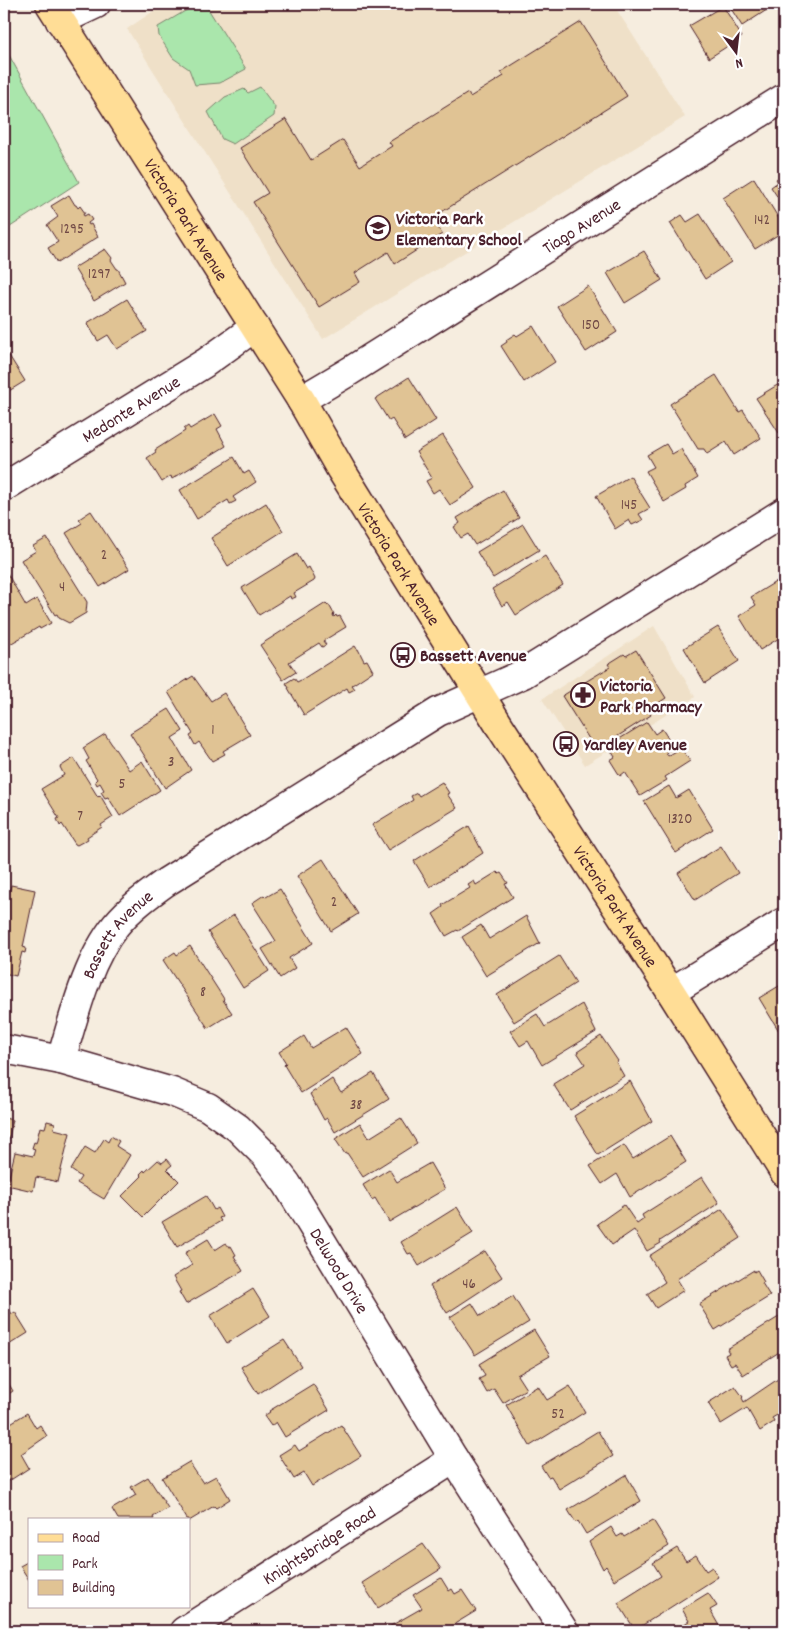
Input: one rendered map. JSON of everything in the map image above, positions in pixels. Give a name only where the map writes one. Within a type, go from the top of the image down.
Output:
[{"type":"main road","name":"Victoria Park Avenue","points":[[55,13],[301,400],[341,470],[480,694],[784,1172]]},
{"type":"street","points":[[55,13],[96,4]]},
{"type":"street","name":"Tiago Avenue","points":[[301,400],[784,98]]},
{"type":"street","name":"Medonte Avenue","points":[[4,487],[206,363],[255,327]]},
{"type":"street","points":[[480,694],[523,674],[784,512]]},
{"type":"street","name":"Bassett Avenue","points":[[61,1060],[83,990],[100,950],[116,926],[136,904],[174,877],[438,712],[480,694]]},
{"type":"street","points":[[671,992],[784,922]]},
{"type":"street","name":"Delwood Drive","points":[[4,1049],[61,1060],[172,1092],[208,1107],[238,1128],[265,1155],[288,1184],[454,1459],[564,1631]]},
{"type":"street","name":"Knightsbridge Road","points":[[184,1631],[454,1459]]},
{"type":"shaded area","name":"Victoria Park Elementary School","points":[[164,4],[613,4],[685,117],[323,339],[127,29]]},
{"type":"shaded area","points":[[654,626],[695,697],[585,765],[542,699]]},
{"type":"green space","points":[[197,4],[205,4],[246,69],[220,83],[195,85],[189,69],[173,58],[159,36],[158,27]]},
{"type":"green space","points":[[4,46],[79,182],[4,231]]},
{"type":"green space","points":[[260,87],[275,107],[274,116],[233,144],[222,139],[208,112],[225,97],[244,89],[248,93]]},
{"type":"building","points":[[728,4],[776,4],[742,26]]},
{"type":"building","points":[[723,6],[742,37],[709,58],[689,26]]},
{"type":"building","points":[[581,22],[627,96],[432,218],[442,234],[395,264],[388,252],[355,273],[360,282],[319,307],[253,202],[268,193],[240,148],[286,119],[311,160],[343,140],[360,166],[392,146],[389,142],[468,93],[470,97],[504,76],[501,72]]},
{"type":"building","points":[[784,174],[784,207],[771,187],[778,182],[776,179]]},
{"type":"building","points":[[754,178],[784,227],[784,231],[755,249],[723,198]]},
{"type":"building","points":[[69,195],[75,205],[78,208],[80,206],[85,213],[83,214],[84,216],[88,214],[92,220],[88,223],[89,225],[91,224],[98,237],[57,263],[48,248],[58,242],[47,225],[58,217],[51,206]]},
{"type":"building","points":[[700,214],[731,262],[705,279],[670,223],[682,215],[687,222]]},
{"type":"building","points":[[105,249],[125,282],[94,301],[74,268]]},
{"type":"building","points":[[644,251],[662,280],[625,303],[607,273]]},
{"type":"building","points":[[588,286],[617,332],[586,352],[557,306]]},
{"type":"building","points":[[127,299],[147,331],[117,349],[108,335],[98,341],[87,323]]},
{"type":"building","points":[[533,326],[555,362],[524,382],[501,346],[515,334],[517,336]]},
{"type":"building","points":[[8,354],[25,381],[4,394],[4,356]]},
{"type":"building","points":[[716,375],[739,412],[743,410],[761,438],[734,455],[726,442],[707,454],[704,449],[698,449],[670,404]]},
{"type":"building","points":[[409,377],[436,420],[405,440],[392,419],[389,421],[375,399]]},
{"type":"building","points":[[784,381],[784,430],[779,433],[756,398]]},
{"type":"building","points":[[215,414],[222,426],[217,429],[226,446],[172,479],[171,476],[162,482],[147,458],[156,452],[155,450],[185,431],[184,429],[188,426],[190,429]]},
{"type":"building","points":[[443,435],[476,488],[450,505],[439,489],[433,493],[426,481],[432,478],[416,452]]},
{"type":"building","points":[[666,444],[672,454],[681,449],[698,478],[685,486],[686,489],[664,502],[646,471],[654,467],[647,455]]},
{"type":"building","points":[[234,457],[244,474],[249,471],[256,482],[233,497],[236,501],[230,504],[228,500],[197,519],[180,490]]},
{"type":"building","points":[[630,476],[650,508],[639,514],[643,520],[632,525],[629,520],[615,529],[596,496]]},
{"type":"building","points":[[503,490],[519,518],[475,545],[468,534],[461,538],[454,527],[460,523],[457,518]]},
{"type":"building","points":[[266,503],[283,531],[228,566],[211,538]]},
{"type":"building","points":[[91,511],[129,569],[100,587],[66,533],[82,523],[79,519]]},
{"type":"building","points":[[523,524],[539,550],[493,578],[477,552]]},
{"type":"building","points":[[47,538],[87,602],[86,613],[69,623],[59,618],[57,614],[55,615],[21,560],[36,551],[33,546]]},
{"type":"building","points":[[297,554],[306,569],[309,567],[315,579],[314,581],[294,593],[296,597],[291,599],[290,596],[259,615],[242,588]]},
{"type":"building","points":[[545,556],[563,585],[516,615],[508,602],[502,606],[492,589]]},
{"type":"building","points":[[4,568],[26,606],[37,599],[51,623],[40,629],[39,627],[10,644],[4,634]]},
{"type":"building","points":[[777,581],[784,593],[784,635],[760,650],[739,616],[756,605],[751,597]]},
{"type":"building","points":[[326,603],[329,605],[334,617],[336,615],[337,617],[340,616],[346,627],[323,641],[326,645],[322,647],[319,643],[289,662],[296,672],[283,680],[260,645]]},
{"type":"building","points":[[718,627],[739,661],[705,683],[684,648]]},
{"type":"building","points":[[355,646],[364,661],[367,660],[373,671],[352,685],[355,689],[349,692],[347,688],[304,715],[286,683],[294,678],[297,682],[301,680]]},
{"type":"building","points":[[636,650],[666,698],[648,710],[651,715],[596,750],[562,696],[610,667],[608,664],[624,654],[626,656]]},
{"type":"building","points":[[193,676],[211,701],[224,693],[250,735],[223,751],[225,754],[212,761],[199,742],[195,745],[190,736],[193,734],[168,692]]},
{"type":"building","points":[[169,709],[183,731],[172,738],[191,770],[165,788],[130,733]]},
{"type":"building","points":[[647,722],[655,734],[662,729],[674,747],[666,752],[668,756],[681,748],[690,761],[665,777],[667,780],[640,796],[625,772],[620,776],[610,760],[615,757],[608,746]]},
{"type":"building","points":[[105,734],[129,770],[142,761],[160,790],[120,816],[108,797],[105,798],[101,792],[104,790],[100,783],[97,785],[95,781],[97,779],[86,761],[89,759],[83,748]]},
{"type":"building","points":[[74,758],[113,817],[87,837],[88,839],[77,845],[62,824],[60,826],[57,819],[59,818],[41,789],[64,775],[60,767]]},
{"type":"building","points":[[442,782],[449,793],[447,794],[457,808],[388,850],[372,825],[413,800],[411,796],[417,793],[419,796]]},
{"type":"building","points":[[669,786],[676,798],[689,790],[713,829],[676,853],[644,801]]},
{"type":"building","points":[[784,797],[784,812],[778,801]]},
{"type":"building","points":[[469,826],[483,853],[430,887],[414,861]]},
{"type":"building","points":[[721,846],[738,873],[695,900],[678,873]]},
{"type":"building","points":[[323,859],[358,914],[331,931],[297,876]]},
{"type":"building","points":[[497,872],[501,873],[508,883],[505,884],[513,897],[458,931],[446,936],[433,914],[443,907],[442,905],[470,888],[468,885],[474,881],[476,885]]},
{"type":"building","points":[[11,885],[35,890],[23,947],[26,948],[25,953],[22,952],[16,976],[4,973],[4,892],[9,893]]},
{"type":"building","points":[[280,889],[313,943],[289,958],[295,968],[280,978],[262,949],[276,941],[252,903],[264,895],[266,897]]},
{"type":"building","points":[[234,915],[269,971],[243,988],[208,932]]},
{"type":"building","points":[[526,916],[540,943],[486,976],[462,937],[481,925],[489,939]]},
{"type":"building","points":[[190,946],[232,1013],[208,1028],[163,960],[175,952],[177,955]]},
{"type":"building","points":[[559,956],[576,983],[514,1022],[497,995]]},
{"type":"building","points":[[784,983],[784,1027],[779,1031],[759,998]]},
{"type":"building","points":[[582,1004],[596,1032],[542,1065],[528,1041],[520,1046],[510,1031],[537,1014],[545,1027]]},
{"type":"building","points":[[346,1027],[363,1054],[301,1093],[284,1065],[286,1063],[279,1052],[304,1036],[311,1048]]},
{"type":"building","points":[[601,1036],[618,1061],[616,1062],[624,1076],[570,1110],[553,1084],[585,1064],[577,1052]]},
{"type":"building","points":[[373,1073],[389,1099],[335,1132],[327,1118],[324,1120],[310,1094],[332,1079],[341,1093]]},
{"type":"building","points":[[630,1081],[652,1121],[598,1155],[574,1116]]},
{"type":"building","points":[[4,1118],[13,1120],[4,1159]]},
{"type":"building","points":[[401,1118],[417,1143],[363,1177],[335,1139],[360,1123],[369,1138]]},
{"type":"building","points":[[47,1121],[55,1123],[54,1129],[70,1133],[58,1182],[36,1177],[33,1191],[7,1185],[15,1152],[33,1156],[35,1149],[32,1148],[34,1142],[36,1143],[40,1127],[45,1128]]},
{"type":"building","points":[[111,1136],[119,1141],[116,1146],[130,1155],[104,1199],[77,1183],[81,1177],[71,1170],[85,1147],[95,1153],[104,1139],[108,1142]]},
{"type":"building","points":[[670,1136],[686,1162],[630,1197],[617,1174],[602,1184],[590,1166],[624,1145],[633,1159]]},
{"type":"building","points":[[167,1159],[172,1165],[167,1169],[179,1181],[143,1217],[122,1196],[142,1176],[140,1174],[144,1170],[145,1172],[158,1160],[162,1163]]},
{"type":"building","points":[[430,1163],[445,1189],[389,1222],[375,1198],[372,1200],[363,1185],[389,1169],[397,1182]]},
{"type":"building","points":[[702,1177],[719,1203],[647,1251],[634,1230],[612,1245],[597,1224],[624,1205],[637,1224],[644,1219],[642,1215]]},
{"type":"building","points":[[206,1196],[214,1210],[217,1208],[222,1217],[219,1218],[221,1221],[177,1247],[162,1222]]},
{"type":"building","points":[[457,1207],[473,1233],[419,1266],[411,1253],[408,1254],[401,1242]]},
{"type":"building","points":[[722,1209],[741,1238],[677,1279],[684,1290],[656,1308],[647,1294],[665,1282],[649,1256]]},
{"type":"building","points":[[208,1239],[215,1250],[226,1243],[229,1247],[231,1246],[236,1255],[234,1256],[243,1271],[186,1304],[173,1277],[192,1265],[185,1253]]},
{"type":"building","points":[[485,1251],[502,1277],[447,1313],[430,1286]]},
{"type":"building","points":[[754,1270],[754,1272],[757,1270],[770,1296],[715,1330],[699,1304]]},
{"type":"building","points":[[253,1289],[270,1316],[227,1343],[210,1316]]},
{"type":"building","points":[[513,1296],[529,1322],[475,1355],[450,1317],[472,1303],[480,1316]]},
{"type":"building","points":[[4,1301],[12,1314],[15,1312],[28,1333],[4,1348]]},
{"type":"building","points":[[784,1315],[784,1349],[743,1375],[735,1363],[731,1365],[725,1355],[729,1353],[727,1349]]},
{"type":"building","points":[[534,1330],[550,1356],[517,1375],[526,1389],[503,1403],[494,1389],[487,1393],[479,1379],[485,1376],[479,1364]]},
{"type":"building","points":[[284,1340],[301,1366],[258,1394],[241,1367]]},
{"type":"building","points":[[784,1375],[784,1411],[772,1418],[774,1422],[760,1431],[747,1408],[721,1424],[708,1403],[735,1386],[743,1397],[744,1402]]},
{"type":"building","points":[[4,1376],[13,1391],[4,1397]]},
{"type":"building","points":[[313,1384],[329,1410],[285,1437],[276,1422],[271,1426],[264,1416]]},
{"type":"building","points":[[538,1386],[547,1400],[570,1386],[585,1412],[530,1446],[506,1405]]},
{"type":"building","points":[[27,1413],[36,1428],[40,1425],[47,1436],[21,1454],[29,1468],[9,1481],[4,1473],[4,1427]]},
{"type":"building","points":[[341,1425],[361,1456],[312,1486],[304,1473],[294,1479],[279,1455],[295,1445],[299,1451]]},
{"type":"building","points":[[598,1431],[613,1456],[559,1489],[551,1476],[548,1477],[541,1466]]},
{"type":"building","points":[[189,1462],[203,1483],[216,1476],[230,1499],[190,1520],[190,1518],[186,1518],[162,1478]]},
{"type":"building","points":[[626,1475],[641,1501],[586,1534],[568,1510]]},
{"type":"building","points":[[148,1477],[168,1508],[154,1518],[117,1518],[112,1509],[136,1495],[131,1487]]},
{"type":"building","points":[[653,1520],[669,1546],[614,1580],[606,1566],[603,1569],[589,1542],[611,1527],[617,1537],[622,1534],[624,1537]]},
{"type":"building","points":[[423,1544],[441,1569],[378,1608],[362,1583]]},
{"type":"building","points":[[677,1548],[686,1561],[696,1555],[706,1571],[712,1567],[718,1577],[635,1630],[618,1603],[661,1576],[653,1563]]},
{"type":"building","points":[[28,1562],[28,1578],[20,1566]]},
{"type":"building","points":[[441,1578],[449,1591],[452,1589],[455,1594],[462,1590],[476,1611],[443,1631],[389,1631],[387,1628],[422,1608],[413,1595]]},
{"type":"building","points":[[708,1593],[717,1606],[710,1610],[722,1631],[673,1631],[689,1621],[682,1609]]},
{"type":"place","name":"Victoria Park Elementary School","points":[[378,228]]},
{"type":"place","name":"Bassett Avenue","points":[[403,655]]},
{"type":"place","name":"Victoria Park Pharmacy","points":[[583,695]]},
{"type":"place","name":"Yardley Avenue","points":[[566,744]]}]
